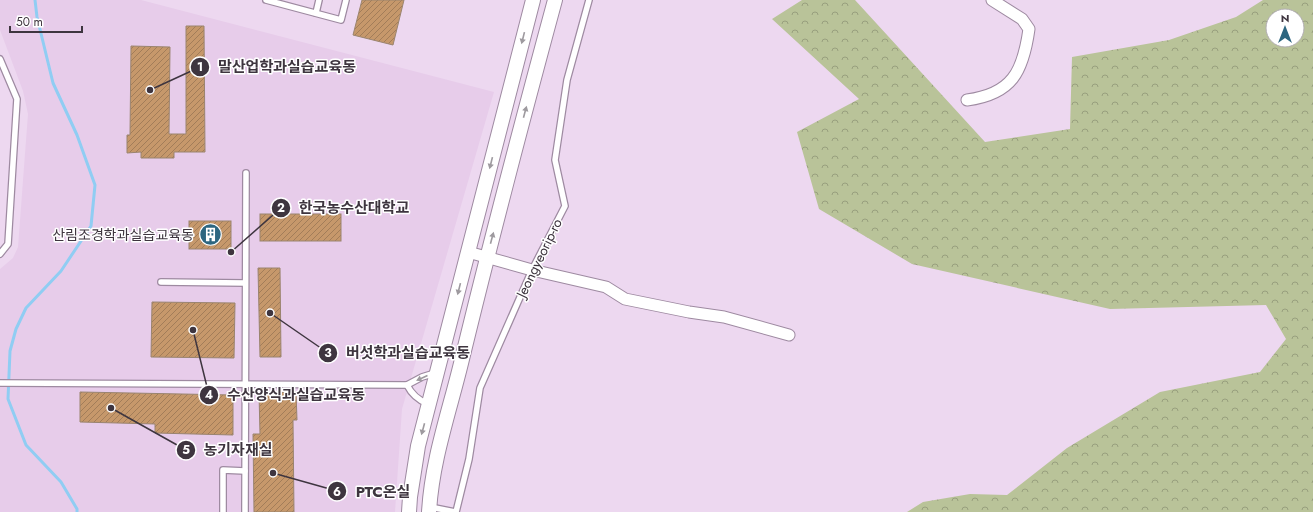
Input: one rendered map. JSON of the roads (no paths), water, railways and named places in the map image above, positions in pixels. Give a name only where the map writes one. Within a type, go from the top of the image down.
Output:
[{"type":"street","name":"Jeongyeorip-ro","points":[[429,510],[436,460],[458,377],[486,257],[555,0]]},
{"type":"street","points":[[966,100],[981,98],[999,90],[1012,80],[1020,69],[1026,49],[1029,29],[1022,19],[992,0]]},
{"type":"street","points":[[409,512],[418,446],[530,3]]},
{"type":"street","points":[[468,252],[532,270],[606,286],[625,299],[724,318],[789,335]]},
{"type":"street","points":[[437,372],[458,377]]},
{"type":"lane","points":[[266,0],[341,20],[346,0]]},
{"type":"lane","points":[[292,7],[293,0]]},
{"type":"lane","points":[[316,13],[319,0]]},
{"type":"lane","name":"Jeongyeorip-ro","points":[[429,510],[455,512],[469,459],[480,388],[532,270],[565,206],[555,160],[567,80],[589,0]]},
{"type":"lane","points":[[0,59],[17,99],[8,244],[0,254]]},
{"type":"lane","points":[[245,512],[246,173]]},
{"type":"lane","points":[[161,282],[245,283]]},
{"type":"lane","points":[[0,383],[406,385],[437,372]]},
{"type":"lane","points":[[406,385],[410,392],[419,401],[429,404]]},
{"type":"lane","points":[[223,512],[223,470],[245,471]]},
{"type":"waterway","points":[[35,0],[37,17],[53,83],[77,135],[95,185],[91,226],[61,271],[26,308],[16,329],[10,351],[8,399],[26,445],[61,482],[77,509],[77,512]]},
{"type":"place","name":"말산업학과실습교육동","points":[[150,90]]},
{"type":"place","name":"산림조경학과실습교육동","points":[[210,235]]},
{"type":"place","name":"한국농수산대학교","points":[[231,252]]},
{"type":"place","name":"버섯학과실습교육동","points":[[270,313]]},
{"type":"place","name":"수산양식과실습교육동","points":[[193,330]]},
{"type":"place","name":"농기자재실","points":[[111,408]]},
{"type":"place","name":"PTC온실","points":[[273,473]]}]
